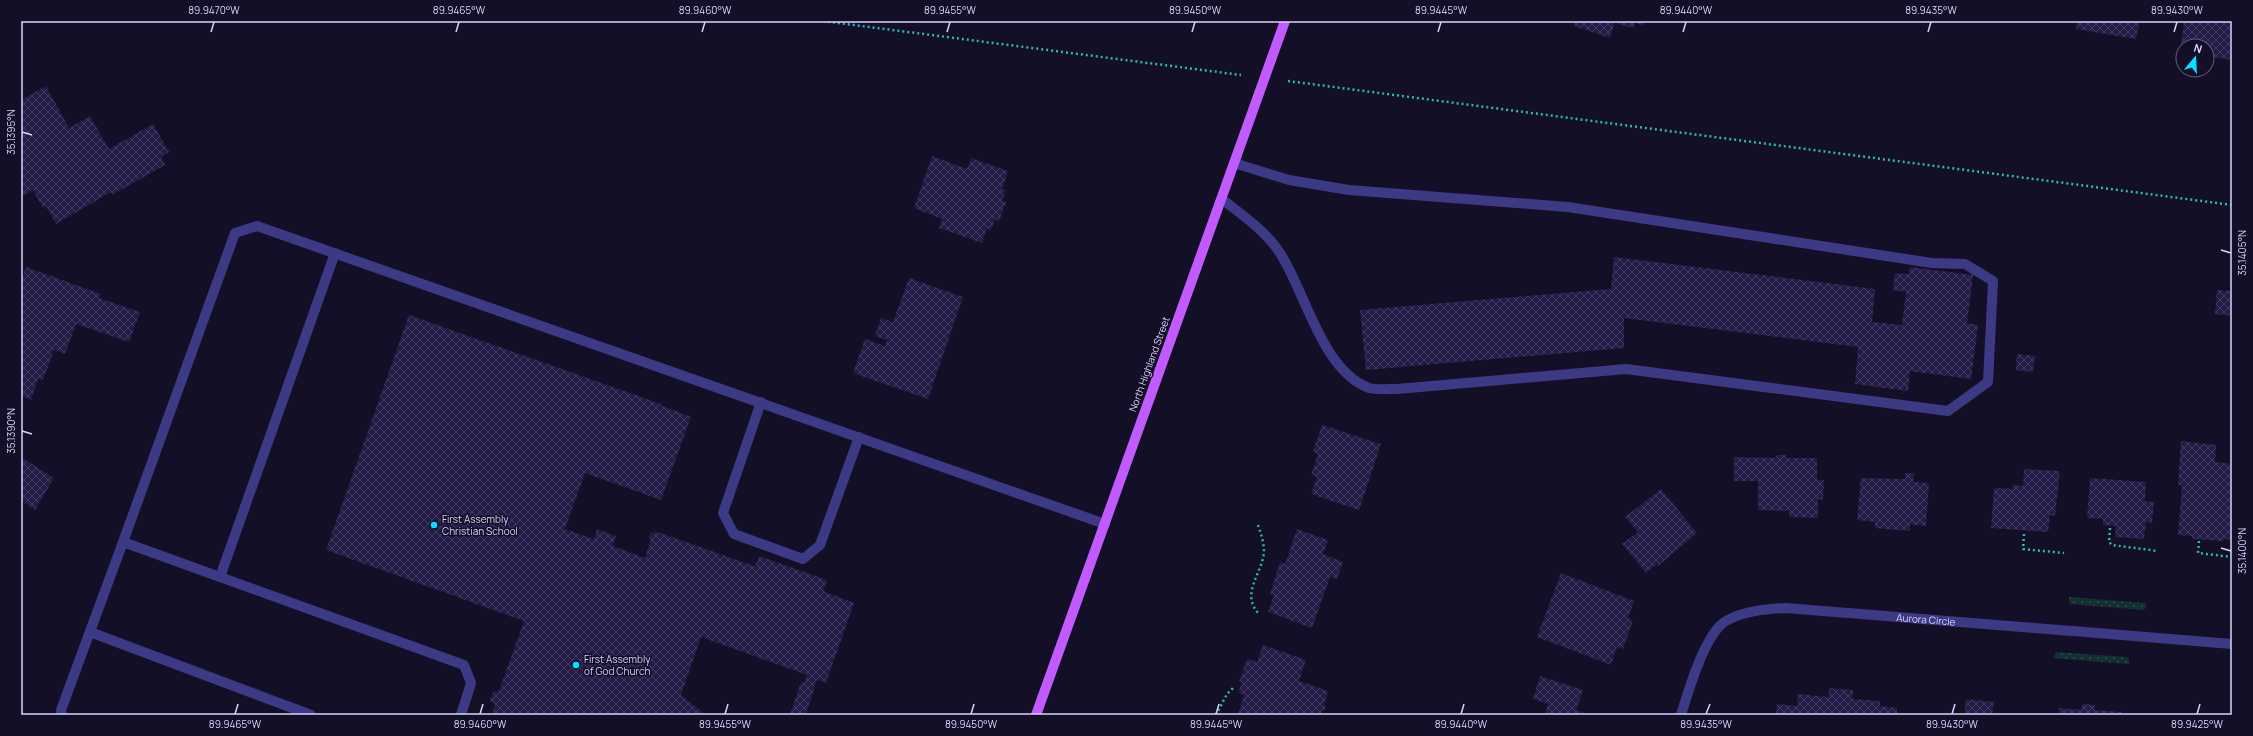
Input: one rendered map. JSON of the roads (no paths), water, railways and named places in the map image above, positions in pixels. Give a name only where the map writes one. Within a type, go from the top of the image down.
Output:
[{"type":"main road","name":"North Highland Street","points":[[1036,715],[1285,21]]},
{"type":"street","points":[[1222,199],[1269,238],[1281,253],[1319,331],[1339,366],[1354,380],[1371,388],[1396,389],[1626,369],[1948,411],[1988,382],[1993,281],[1965,264],[1932,263],[1568,207],[1349,190],[1289,180],[1234,164]]},
{"type":"street","points":[[62,715],[61,710],[235,233],[257,226],[1105,524]]},
{"type":"street","points":[[220,577],[335,253]]},
{"type":"street","points":[[761,402],[723,513],[734,534],[803,559],[820,545],[859,437]]},
{"type":"street","points":[[123,542],[464,665],[471,683],[461,715]]},
{"type":"street","name":"Aurora Circle","points":[[1680,715],[1710,638],[1725,622],[1748,613],[1770,609],[1786,608],[2232,644]]},
{"type":"street","points":[[90,632],[311,715]]},
{"type":"place","name":"First Assembly Christian School","points":[[434,525]]},
{"type":"place","name":"First Assembly of God Church","points":[[576,665]]}]
